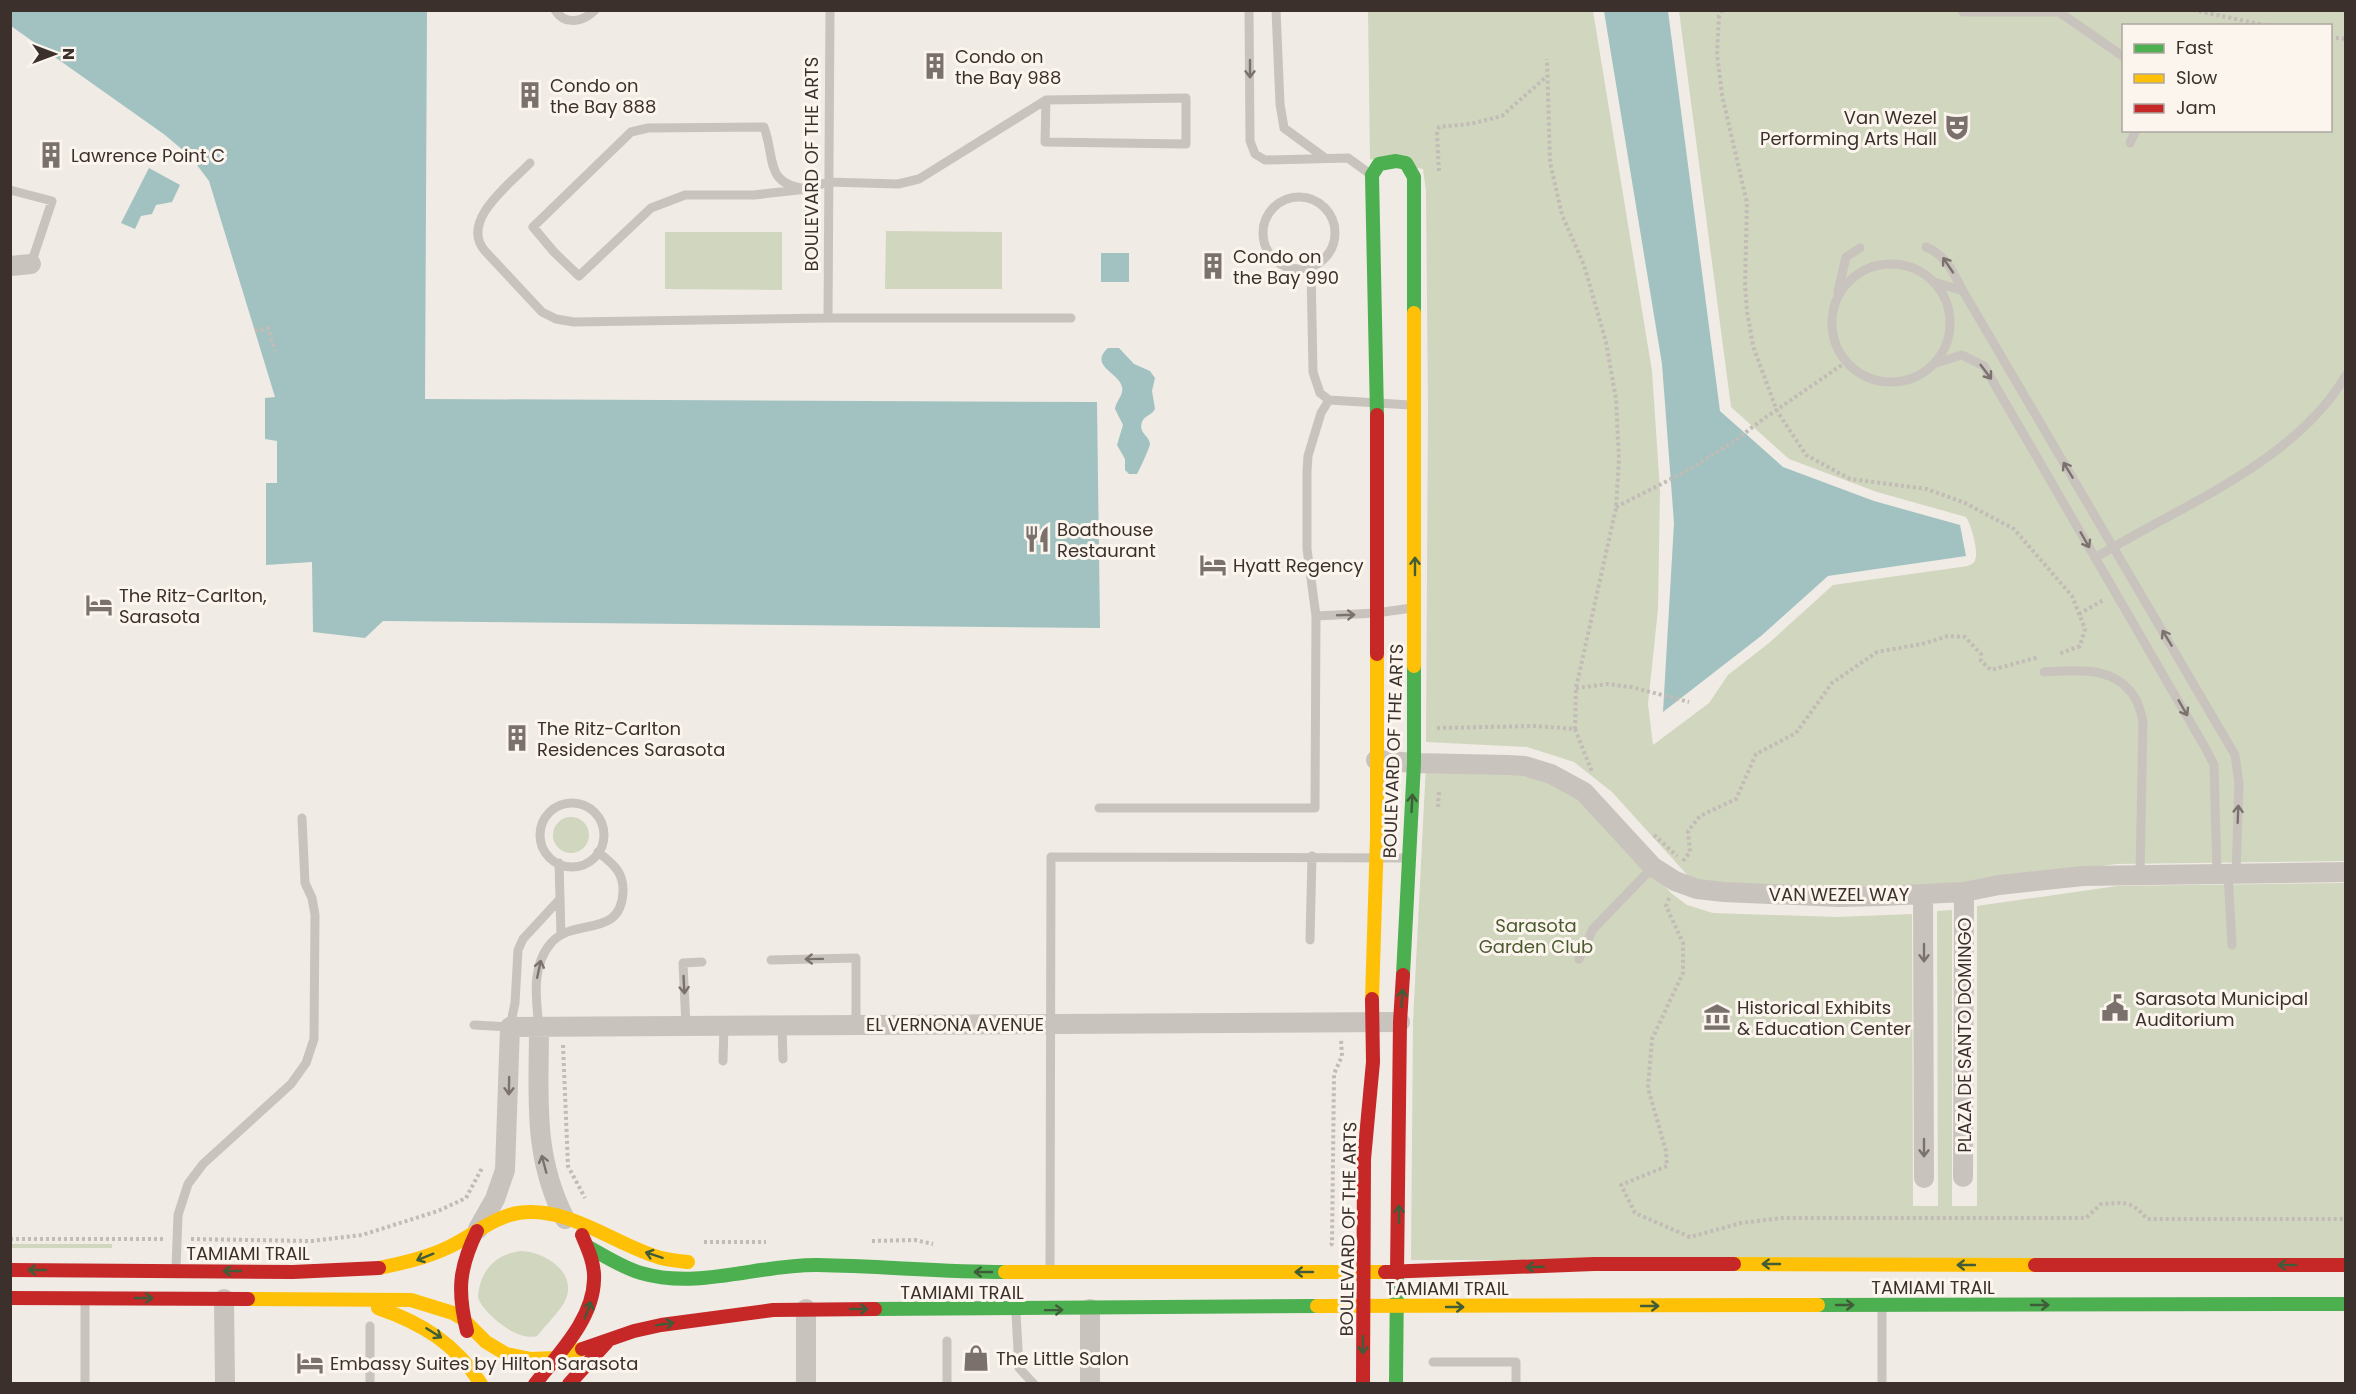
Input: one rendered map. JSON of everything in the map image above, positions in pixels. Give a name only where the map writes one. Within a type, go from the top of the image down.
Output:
[{"type":"main road","name":"BOULEVARD OF THE ARTS","points":[[1363,1383],[1364,1159],[1373,1062],[1371,1023],[1376,856],[1377,405],[1372,175],[1379,164],[1392,160],[1400,161],[1412,169],[1415,608],[1414,763],[1400,1022],[1396,1383]]},
{"type":"main road","points":[[481,1383],[463,1319],[459,1282],[464,1257],[477,1231],[495,1221],[516,1213],[542,1212],[565,1218],[661,1258],[705,1262]]},
{"type":"main road","points":[[535,1383],[583,1321],[592,1300],[594,1278],[588,1247],[580,1231],[565,1218]]},
{"type":"main road","name":"TAMIAMI TRAIL","points":[[10,1270],[324,1272],[375,1269],[424,1258],[477,1231]]},
{"type":"main road","name":"TAMIAMI TRAIL","points":[[588,1247],[639,1273],[666,1278],[713,1277],[763,1269],[816,1265],[919,1271],[1398,1272],[1594,1264],[2346,1265]]},
{"type":"main road","points":[[726,1262],[766,1261],[816,1265]]},
{"type":"main road","points":[[10,1298],[417,1301],[440,1308],[463,1319],[486,1342],[506,1354],[531,1359],[555,1358]]},
{"type":"main road","points":[[340,1299],[394,1313],[417,1323],[441,1338],[458,1353],[475,1372],[481,1383]]},
{"type":"main road","name":"TAMIAMI TRAIL","points":[[555,1358],[661,1325],[773,1310],[806,1309],[2346,1305]]},
{"type":"main road","points":[[569,1383],[609,1340]]},
{"type":"street","points":[[10,266],[31,264]]},
{"type":"street","name":"VAN WEZEL WAY","points":[[1376,760],[1525,766],[1561,778],[1589,797],[1653,867],[1674,881],[1697,889],[1840,897],[1964,892],[1999,885],[2083,876],[2346,872]]},
{"type":"street","name":"PLAZA DE SANTO DOMINGO","points":[[1963,1178],[1964,892]]},
{"type":"street","points":[[1923,894],[1924,1178]]},
{"type":"street","name":"EL VERNONA AVENUE","points":[[510,1027],[1400,1022]]},
{"type":"street","points":[[477,1231],[495,1199],[506,1170],[510,1027]]},
{"type":"street","points":[[539,1027],[541,1153],[555,1197],[565,1218]]},
{"type":"street","points":[[225,1299],[225,1383]]},
{"type":"street","points":[[806,1309],[806,1383]]},
{"type":"street","points":[[1090,1309],[1090,1383]]},
{"type":"lane","points":[[555,10],[562,19],[577,21],[590,16],[595,10]]},
{"type":"lane","name":"BOULEVARD OF THE ARTS","points":[[828,318],[830,10]]},
{"type":"lane","points":[[1249,10],[1252,149],[1258,157],[1265,160],[1348,159],[1372,175]]},
{"type":"lane","points":[[1276,10],[1280,104],[1284,128],[1324,158]]},
{"type":"lane","points":[[1963,12],[2059,12],[2122,56]]},
{"type":"lane","points":[[807,189],[789,187],[776,175],[764,127],[648,128],[631,132],[533,227],[554,252],[579,276],[651,208],[685,195],[754,195],[807,189],[828,182],[898,183],[919,179],[1046,100],[1186,98],[1186,144],[1045,142],[1046,100]]},
{"type":"lane","points":[[2130,143],[2135,132]]},
{"type":"lane","points":[[530,163],[486,209],[477,228],[477,240],[542,312],[556,319],[574,322],[828,318],[1071,318]]},
{"type":"lane","points":[[10,190],[52,201],[31,264]]},
{"type":"lane","points":[[1293,196],[1305,196],[1317,201],[1327,208],[1333,219],[1336,232],[1334,244],[1328,256],[1311,268],[1295,270],[1284,267],[1267,251],[1263,240],[1266,217],[1282,200],[1293,196]]},
{"type":"lane","points":[[1926,247],[1937,251],[1948,262],[2235,755],[2239,784],[2227,873]]},
{"type":"lane","points":[[1860,248],[1846,257],[1832,324],[1835,344],[1845,362],[1861,375],[1880,382],[1900,382],[1920,376],[1936,363],[1945,348],[1950,331],[1950,313],[1944,296],[1934,282]]},
{"type":"lane","points":[[1835,304],[1844,286],[1860,273],[1878,265],[1898,264],[1908,267],[1917,270],[1934,282],[1963,291]]},
{"type":"lane","points":[[1311,268],[1313,372],[1320,393],[1329,400],[1377,405],[1414,405]]},
{"type":"lane","points":[[1936,363],[1962,354],[1984,366],[2214,765],[2227,873],[2232,945]]},
{"type":"lane","points":[[2095,558],[2250,469],[2307,425],[2333,398],[2346,375]]},
{"type":"lane","points":[[1099,808],[1315,808],[1316,616],[1306,543],[1307,471],[1308,456],[1321,413],[1329,400]]},
{"type":"lane","points":[[1316,616],[1376,613],[1415,608]]},
{"type":"lane","points":[[2044,672],[2072,670],[2103,672],[2121,683],[2136,698],[2143,721],[2140,874]]},
{"type":"lane","points":[[564,804],[584,805],[600,819],[603,828],[603,839],[598,852],[584,864],[574,867],[559,863],[546,853],[540,834],[547,815],[564,804]]},
{"type":"lane","points":[[176,1271],[176,1239],[181,1204],[194,1176],[203,1164],[291,1084],[306,1063],[314,1039],[315,915],[312,898],[305,883],[302,818]]},
{"type":"lane","points":[[539,1027],[536,1003],[538,965],[551,943],[561,934],[603,924],[621,907],[623,880],[618,870],[598,852]]},
{"type":"lane","points":[[1310,940],[1312,856]]},
{"type":"lane","points":[[1050,1272],[1051,857],[1376,856],[1408,858]]},
{"type":"lane","points":[[559,863],[561,934]]},
{"type":"lane","points":[[1579,959],[1593,929],[1653,867]]},
{"type":"lane","points":[[474,1025],[510,1027],[515,1003],[518,950],[523,939],[559,900]]},
{"type":"lane","points":[[771,960],[856,958],[856,1025]]},
{"type":"lane","points":[[686,1026],[683,963],[702,962]]},
{"type":"lane","points":[[723,1061],[724,1025]]},
{"type":"lane","points":[[782,1025],[783,1059]]},
{"type":"lane","points":[[85,1298],[85,1383]]},
{"type":"lane","points":[[1882,1305],[1882,1383]]},
{"type":"lane","points":[[1016,1310],[1019,1368],[1034,1383]]},
{"type":"lane","points":[[370,1326],[370,1383]]},
{"type":"lane","points":[[947,1341],[947,1383]]},
{"type":"lane","points":[[1433,1362],[1516,1362],[1515,1383]]},
{"type":"path","points":[[1722,10],[1719,16],[1717,54],[1722,95],[1748,203],[1745,285],[1748,311],[1753,346],[1777,411],[1806,455],[1850,479],[1927,489],[1965,503],[2014,529],[2072,596],[2085,629],[2080,646],[2062,654],[2053,655]]},
{"type":"path","points":[[2193,10],[2260,24]]},
{"type":"path","points":[[1547,59],[1550,162],[1562,215],[1584,265],[1598,311],[1613,376],[1619,459],[1616,508],[1576,688],[1575,729],[1594,775]]},
{"type":"path","points":[[255,331],[268,328],[275,351]]},
{"type":"path","points":[[1616,508],[1681,474],[1732,443],[1845,362]]},
{"type":"path","points":[[2079,614],[2116,592]]},
{"type":"path","points":[[2044,656],[1991,670],[1981,661],[1981,654],[1965,637],[1948,636],[1922,644],[1877,652],[1832,683],[1796,733],[1756,754],[1736,799],[1700,816],[1688,831],[1690,852],[1674,881],[1666,906],[1683,943],[1683,973],[1652,1039],[1648,1088],[1667,1166],[1621,1185],[1635,1213],[1690,1237],[1741,1223],[1782,1218],[2086,1218],[2101,1204],[2128,1203],[2137,1207],[2147,1218],[2346,1218]]},
{"type":"path","points":[[1576,688],[1608,684],[1631,687],[1689,702]]},
{"type":"path","points":[[1414,729],[1536,726],[1575,729]]},
{"type":"path","points":[[1649,830],[1683,861]]},
{"type":"path","points":[[1323,1247],[1332,1244],[1334,1074],[1342,1056],[1341,1023]]},
{"type":"path","points":[[562,1026],[568,1166],[582,1195],[589,1201]]},
{"type":"path","points":[[10,1239],[311,1241],[362,1235],[438,1211],[466,1198],[484,1165]]},
{"type":"path","points":[[867,1240],[915,1240],[936,1245]]},
{"type":"path","points":[[700,1242],[771,1242]]},
{"type":"green space","points":[[1368,11],[1593,11],[1652,371],[1660,491],[1658,609],[1648,704],[1653,745],[1709,703],[1728,675],[1769,643],[1833,585],[1968,566],[1974,562],[1976,556],[1974,538],[1966,517],[1877,492],[1789,459],[1731,407],[1679,11],[2345,11],[2345,861],[2116,864],[1963,885],[1715,890],[1690,878],[1612,792],[1574,762],[1527,747],[1426,742],[1428,409],[1426,191],[1423,169],[1370,159]]},
{"type":"green space","points":[[886,231],[1002,232],[1002,289],[885,289]]},
{"type":"green space","points":[[665,232],[782,232],[782,290],[665,289]]},
{"type":"green space","name":"Sarasota Garden Club","points":[[1426,765],[1523,769],[1594,807],[1671,893],[1687,905],[1713,913],[1837,917],[1912,914],[1913,1206],[1938,1206],[1937,911],[1952,910],[1952,1206],[1977,1206],[1977,906],[2117,886],[2345,883],[2345,1261],[1411,1260],[1413,1022]]},
{"type":"green space","points":[[571,817],[584,822],[589,835],[584,848],[571,853],[558,848],[553,835],[558,822]]},
{"type":"green space","points":[[10,1244],[112,1244],[112,1248],[11,1248]]},
{"type":"green space","points":[[521,1251],[541,1255],[550,1260],[558,1266],[568,1283],[564,1303],[537,1336],[521,1335],[503,1326],[488,1312],[478,1298],[481,1280],[490,1266],[503,1256]]},
{"type":"water","points":[[11,10],[427,11],[425,399],[1097,402],[1100,628],[383,621],[365,638],[313,632],[312,562],[266,565],[266,483],[277,483],[277,441],[265,439],[265,398],[275,397],[209,181],[191,157],[165,135],[11,26]]},
{"type":"water","points":[[1604,11],[1668,11],[1720,411],[1783,467],[1874,501],[1960,525],[1966,556],[1828,576],[1761,636],[1663,712],[1674,523],[1662,364]]},
{"type":"water","points":[[149,168],[180,185],[172,202],[156,205],[152,214],[141,216],[135,229],[121,223]]},
{"type":"water","points":[[1101,253],[1129,253],[1129,282],[1101,282]]},
{"type":"water","points":[[1108,348],[1119,348],[1134,364],[1150,371],[1155,378],[1152,391],[1155,409],[1143,420],[1141,426],[1150,444],[1137,474],[1129,474],[1125,470],[1125,459],[1117,445],[1123,425],[1115,409],[1122,387],[1101,360]]},
{"type":"traffic: fast","points":[[1377,415],[1372,175],[1379,164],[1396,161],[1406,163],[1414,177],[1414,313]]},
{"type":"traffic: fast","points":[[1403,975],[1414,763],[1414,666]]},
{"type":"traffic: fast","points":[[588,1247],[614,1262],[641,1273],[685,1279],[818,1265],[1005,1272]]},
{"type":"traffic: fast","points":[[1396,1384],[1397,1273]]},
{"type":"traffic: fast","points":[[1818,1305],[2346,1304]]},
{"type":"traffic: fast","points":[[875,1309],[1317,1306]]},
{"type":"traffic: slow","points":[[1414,313],[1414,666]]},
{"type":"traffic: slow","points":[[1372,999],[1377,836],[1377,654]]},
{"type":"traffic: slow","points":[[379,1268],[440,1251],[509,1215],[537,1212],[573,1220],[661,1258],[688,1262]]},
{"type":"traffic: slow","points":[[1734,1264],[2035,1265]]},
{"type":"traffic: slow","points":[[1005,1272],[1385,1272]]},
{"type":"traffic: slow","points":[[248,1299],[411,1300],[453,1313],[463,1319],[486,1342],[506,1354],[531,1359],[555,1358],[582,1349]]},
{"type":"traffic: slow","points":[[1317,1306],[1818,1305]]},
{"type":"traffic: slow","points":[[378,1308],[409,1321],[437,1337],[461,1357],[481,1384]]},
{"type":"traffic: jam","points":[[1377,415],[1377,654]]},
{"type":"traffic: jam","points":[[1397,1273],[1400,1022],[1403,975]]},
{"type":"traffic: jam","points":[[1363,1384],[1364,1159],[1373,1062],[1372,999]]},
{"type":"traffic: jam","points":[[467,1331],[462,1304],[461,1280],[466,1257],[477,1231]]},
{"type":"traffic: jam","points":[[535,1384],[573,1336],[588,1309],[594,1280],[591,1257],[582,1235]]},
{"type":"traffic: jam","points":[[1385,1272],[1594,1264],[1734,1264]]},
{"type":"traffic: jam","points":[[2035,1265],[2346,1265]]},
{"type":"traffic: jam","points":[[10,1270],[293,1272],[379,1268]]},
{"type":"traffic: jam","points":[[10,1298],[248,1299]]},
{"type":"traffic: jam","points":[[582,1349],[634,1331],[661,1325],[773,1310],[875,1309]]},
{"type":"traffic: jam","points":[[569,1384],[607,1342]]},
{"type":"place","name":"Condo on the Bay 988","points":[[935,66]]},
{"type":"place","name":"Condo on the Bay 888","points":[[530,95]]},
{"type":"place","name":"Van Wezel Performing Arts Hall","points":[[1957,127]]},
{"type":"place","name":"Lawrence Point C","points":[[51,155]]},
{"type":"place","name":"Condo on the Bay 990","points":[[1213,266]]},
{"type":"place","name":"Boathouse Restaurant","points":[[1037,539]]},
{"type":"place","name":"Hyatt Regency","points":[[1213,565]]},
{"type":"place","name":"The Ritz-Carlton, Sarasota","points":[[99,605]]},
{"type":"place","name":"The Ritz-Carlton Residences Sarasota","points":[[517,738]]},
{"type":"place","name":"Sarasota Municipal Auditorium","points":[[2115,1008]]},
{"type":"place","name":"Historical Exhibits & Education Center","points":[[1717,1017]]},
{"type":"place","name":"The Little Salon","points":[[976,1358]]},
{"type":"place","name":"Embassy Suites by Hilton Sarasota","points":[[310,1363]]}]
